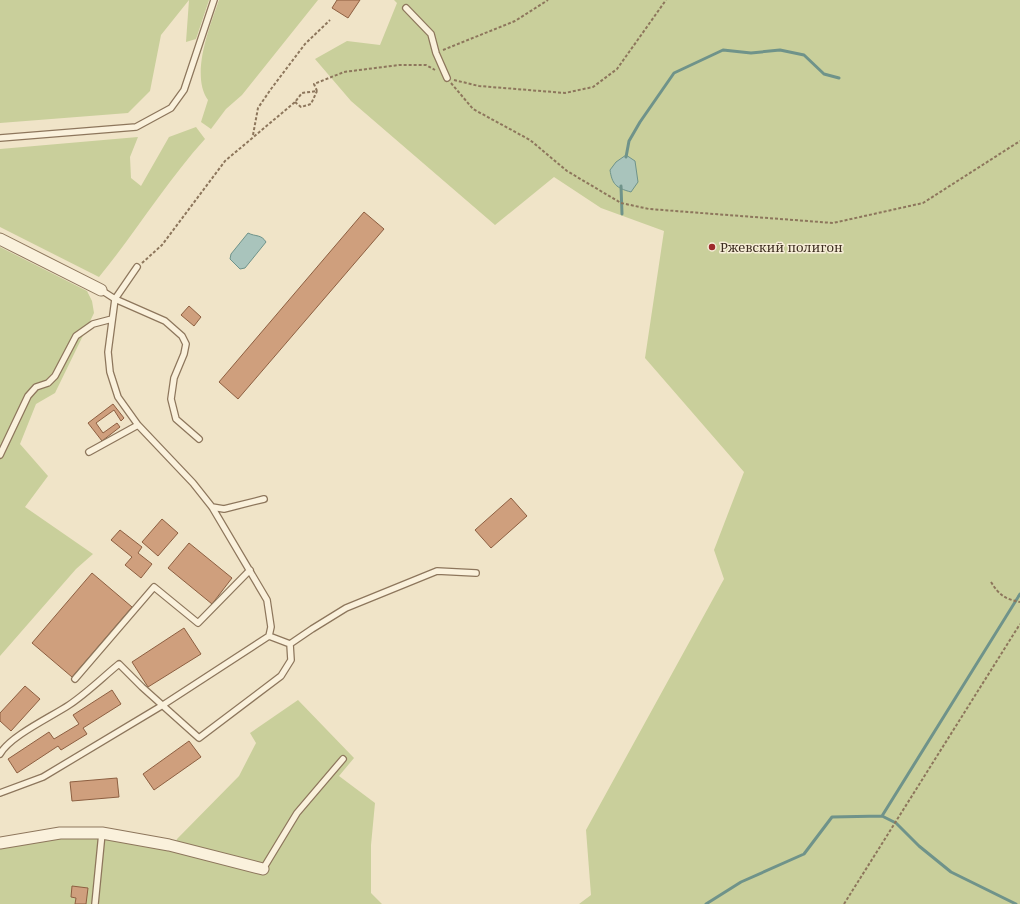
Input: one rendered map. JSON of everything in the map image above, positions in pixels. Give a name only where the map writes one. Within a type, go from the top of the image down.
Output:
[{"type":"street","points":[[0,239],[100,290]]},
{"type":"street","points":[[0,843],[60,833],[102,833],[169,845],[263,869]]},
{"type":"lane","points":[[0,138],[136,127],[171,108],[184,90],[214,0]]},
{"type":"lane","points":[[406,8],[431,34],[436,53],[447,78]]},
{"type":"lane","points":[[137,267],[115,299],[108,352],[110,372],[118,397],[138,425],[193,483],[212,507],[268,600],[271,627],[270,636]]},
{"type":"lane","points":[[100,290],[115,299],[165,321],[182,336],[186,344],[184,354],[174,378],[171,399],[176,419],[199,439]]},
{"type":"lane","points":[[0,455],[28,396],[36,387],[48,383],[55,376],[76,336],[93,324],[112,320]]},
{"type":"lane","points":[[88,452],[138,425]]},
{"type":"lane","points":[[212,507],[224,509],[264,499]]},
{"type":"lane","points":[[75,679],[154,587],[198,623],[250,570]]},
{"type":"lane","points":[[290,644],[312,628],[346,608],[436,571],[476,573]]},
{"type":"lane","points":[[270,636],[290,644]]},
{"type":"lane","points":[[0,793],[43,777],[163,705],[270,636]]},
{"type":"lane","points":[[0,754],[24,732],[70,704],[119,664],[142,687],[199,738],[281,676],[291,660],[290,644]]},
{"type":"lane","points":[[263,869],[297,813],[343,759]]},
{"type":"lane","points":[[95,904],[102,833]]},
{"type":"path","points":[[436,53],[515,21],[548,0]]},
{"type":"path","points":[[295,102],[301,107],[311,104],[317,91],[314,84],[344,72],[399,66],[426,65],[447,78],[479,86],[565,93],[593,87],[617,69],[666,0]]},
{"type":"path","points":[[253,136],[258,108],[305,44],[330,20]]},
{"type":"path","points":[[447,78],[473,109],[530,140],[567,171],[621,203],[649,209],[833,223],[923,203],[1020,141]]},
{"type":"path","points":[[137,267],[162,245],[225,161],[295,102],[302,93],[317,91]]},
{"type":"path","points":[[991,582],[1001,595],[1010,600],[1020,602]]},
{"type":"path","points":[[844,904],[1020,624]]},
{"type":"green space","points":[[0,0],[189,0],[161,35],[150,91],[128,113],[0,123]]},
{"type":"green space","points":[[189,0],[209,0],[196,39],[186,42]]},
{"type":"green space","points":[[219,0],[318,0],[242,95],[226,109],[211,129],[201,122],[208,100],[203,90],[201,64],[203,50]]},
{"type":"green space","points":[[394,0],[1020,0],[1020,904],[579,904],[591,895],[586,830],[724,579],[714,550],[744,472],[645,358],[664,231],[601,208],[554,177],[495,225],[351,101],[315,59],[347,41],[380,45],[397,3]]},
{"type":"green space","points":[[196,127],[205,139],[177,172],[99,277],[0,227],[0,149],[138,137],[130,157],[131,178],[141,186],[169,137]]},
{"type":"green space","points":[[0,247],[87,291],[92,301],[94,313],[55,393],[36,404],[20,444],[48,476],[25,507],[93,554],[76,569],[0,656]]},
{"type":"green space","points":[[298,700],[354,758],[339,776],[375,803],[371,845],[371,893],[382,904],[0,904],[0,847],[60,836],[105,837],[173,851],[177,839],[239,776],[256,743],[250,733]]},
{"type":"water","points":[[626,155],[635,161],[638,182],[631,192],[616,185],[612,179],[610,170],[616,162]]},
{"type":"water","points":[[248,233],[264,239],[266,242],[245,268],[240,269],[230,259],[231,254]]},
{"type":"building","points":[[337,0],[360,0],[348,18],[332,8]]},
{"type":"building","points":[[364,212],[384,229],[238,399],[219,382]]},
{"type":"building","points":[[189,306],[201,317],[194,326],[181,315]]},
{"type":"building","points":[[113,404],[124,418],[121,421],[114,410],[96,423],[103,433],[117,423],[120,427],[102,441],[88,423]]},
{"type":"building","points":[[511,498],[527,516],[491,548],[475,530]]},
{"type":"building","points":[[162,519],[178,533],[158,556],[142,542]]},
{"type":"building","points":[[120,530],[142,547],[138,553],[152,564],[141,578],[125,565],[132,557],[111,540]]},
{"type":"building","points":[[189,543],[232,578],[212,604],[168,568]]},
{"type":"building","points":[[92,573],[132,607],[72,677],[32,643]]},
{"type":"building","points":[[184,628],[201,654],[148,687],[132,662]]},
{"type":"building","points":[[25,686],[40,699],[11,731],[0,721],[0,713]]},
{"type":"building","points":[[112,690],[121,704],[83,728],[87,734],[61,750],[58,746],[17,773],[8,759],[49,732],[54,739],[79,724],[73,715]]},
{"type":"building","points":[[189,741],[201,757],[154,790],[143,774]]},
{"type":"building","points":[[117,778],[119,797],[72,801],[70,782]]},
{"type":"building","points":[[72,886],[88,888],[86,904],[75,904],[76,898],[71,897]]},
{"type":"waterway","points":[[626,157],[629,141],[640,122],[674,73],[723,50],[751,53],[780,50],[804,55],[824,74],[839,78]]},
{"type":"waterway","points":[[621,186],[622,214]]},
{"type":"waterway","points":[[882,816],[1020,594]]},
{"type":"waterway","points":[[706,904],[741,882],[804,854],[832,817],[882,816],[896,823],[919,846],[951,872],[1016,904]]},
{"type":"place","name":"Ржевский полигон","points":[[712,247]]}]
